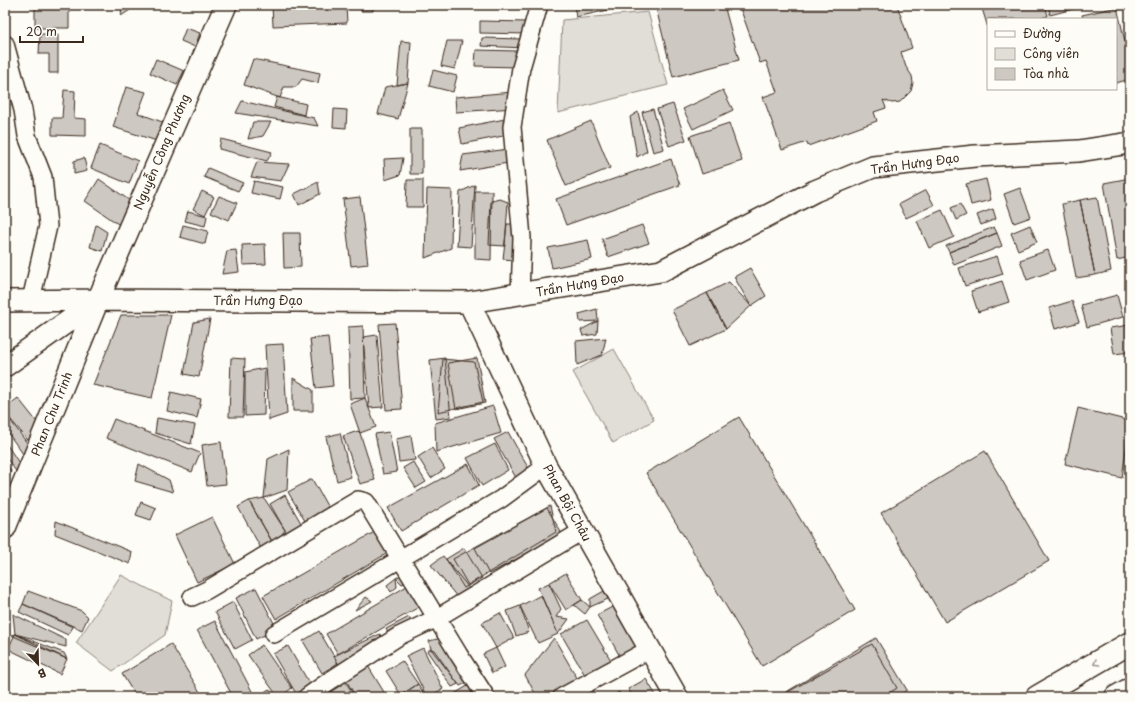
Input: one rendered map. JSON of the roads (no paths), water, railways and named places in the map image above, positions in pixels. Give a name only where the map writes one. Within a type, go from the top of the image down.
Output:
[{"type":"main road","points":[[1038,697],[1130,643]]},
{"type":"main road","points":[[1116,697],[1130,689]]},
{"type":"street","name":"Nguyễn Công Phương","points":[[98,300],[226,5]]},
{"type":"street","points":[[520,295],[522,238],[512,127],[521,68],[539,5]]},
{"type":"street","points":[[5,44],[27,136],[43,177],[48,226],[31,300]]},
{"type":"street","name":"Trần Hưng Đạo","points":[[5,301],[98,300],[469,302],[520,295],[661,271],[815,191],[873,168],[975,156],[1079,151],[1130,143]]},
{"type":"street","points":[[5,366],[98,300]]},
{"type":"street","name":"Phan Chu Trinh","points":[[5,528],[98,300]]},
{"type":"street","name":"Phan Bội Châu","points":[[469,302],[546,466],[677,697]]},
{"type":"street","points":[[274,634],[501,498],[546,466]]},
{"type":"street","points":[[192,597],[207,590],[358,500],[366,502],[486,697]]},
{"type":"street","points":[[307,697],[399,636],[437,618],[582,531]]},
{"type":"street","points":[[562,697],[650,649]]}]
